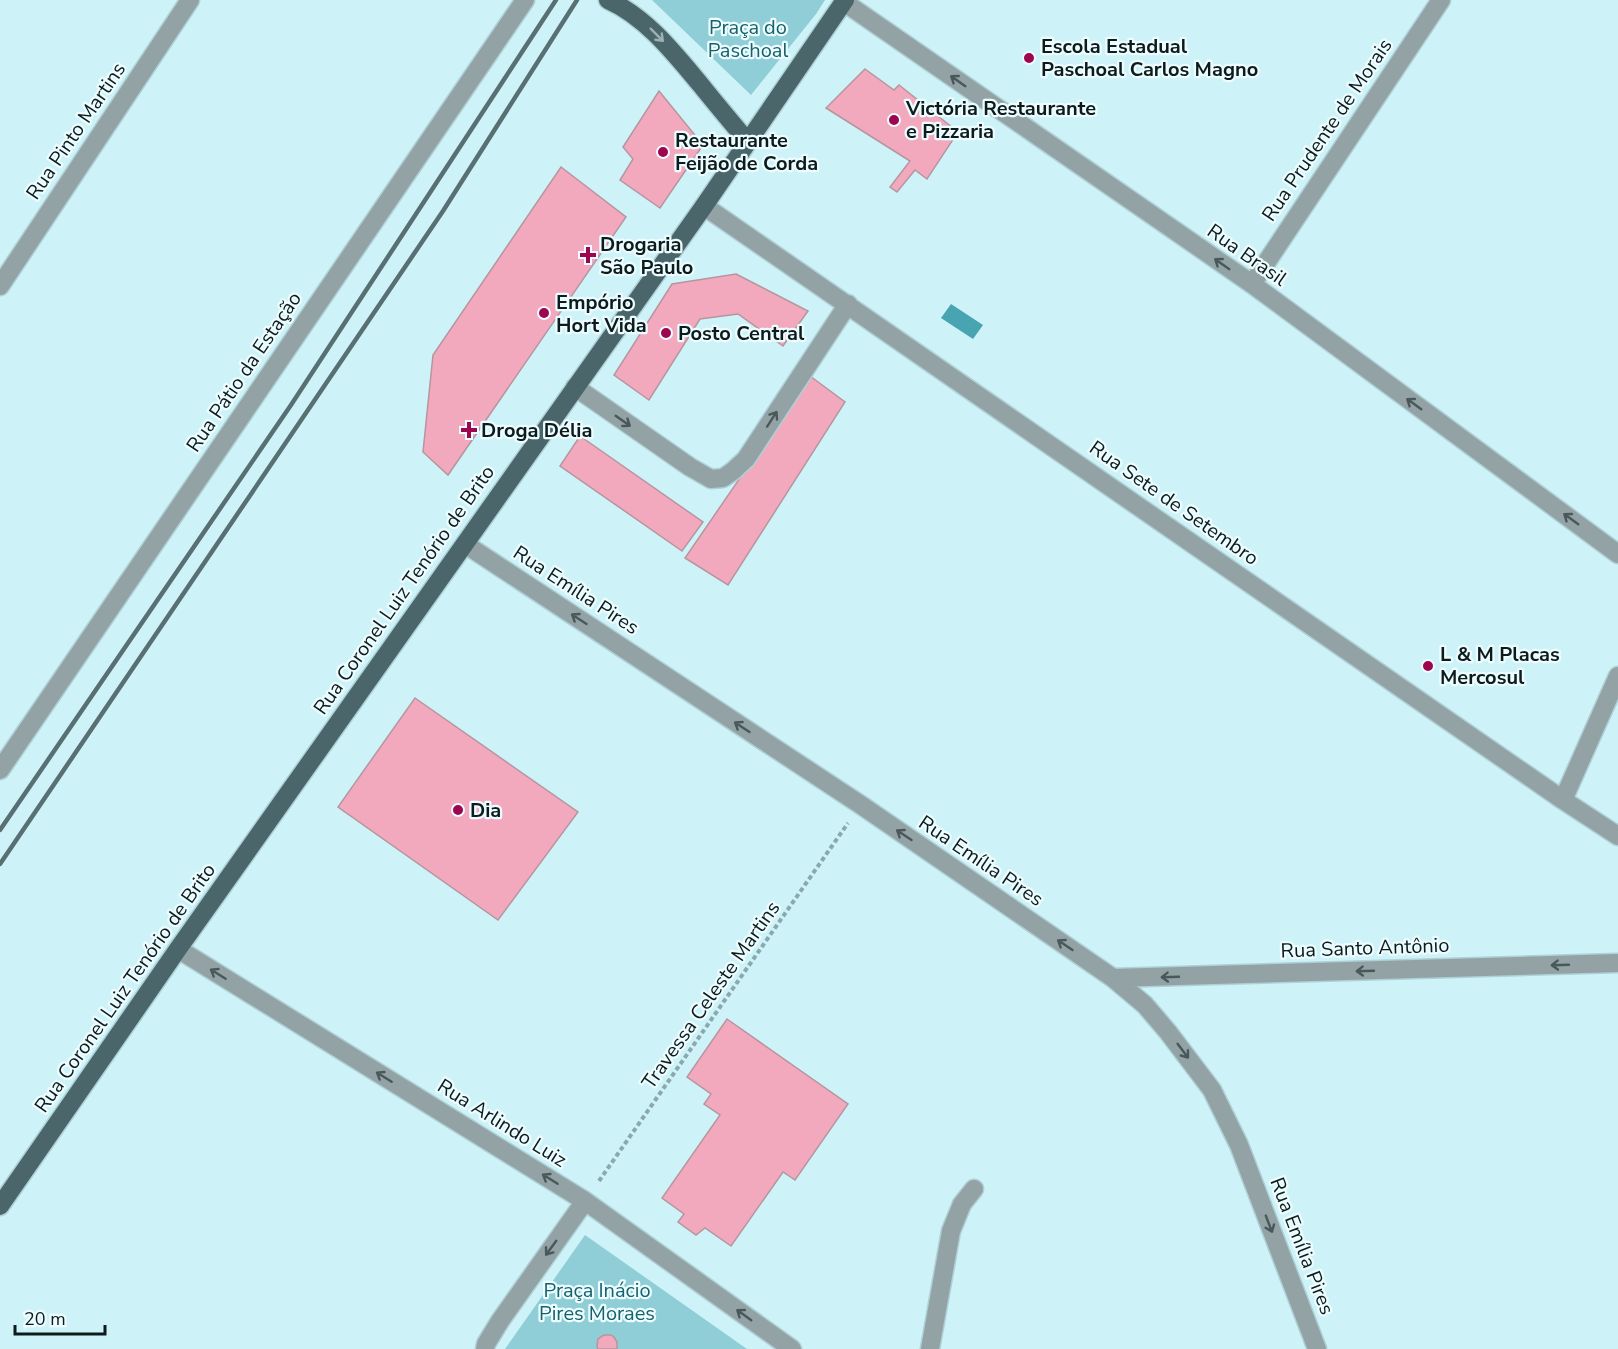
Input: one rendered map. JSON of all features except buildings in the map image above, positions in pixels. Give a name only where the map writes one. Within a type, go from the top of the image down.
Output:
[{"type":"main road","points":[[610,0],[633,14],[662,41],[748,142]]},
{"type":"main road","name":"Rua Coronel Luiz Tenório de Brito","points":[[0,1206],[178,950],[704,206],[844,1]]},
{"type":"street","name":"Rua Pinto Martins","points":[[0,286],[190,0]]},
{"type":"street","name":"Rua Pátio da Estação","points":[[0,770],[525,0]]},
{"type":"street","name":"Rua Prudente de Morais","points":[[1252,284],[1441,0]]},
{"type":"street","name":"Rua Brasil","points":[[844,1],[1252,284],[1618,554]]},
{"type":"street","name":"Rua Sete de Setembro","points":[[704,206],[1618,836]]},
{"type":"street","points":[[575,387],[690,467],[711,479],[723,478],[746,459],[848,304]]},
{"type":"street","name":"Rua Emília Pires","points":[[465,544],[861,806],[1113,978],[1144,1005],[1168,1032],[1212,1090],[1239,1145],[1317,1349]]},
{"type":"street","points":[[1563,800],[1618,676]]},
{"type":"street","name":"Rua Arlindo Luiz","points":[[178,950],[585,1201],[792,1349]]},
{"type":"street","name":"Rua Santo Antônio","points":[[1113,978],[1618,963]]},
{"type":"street","points":[[930,1349],[951,1231],[962,1204],[974,1189]]},
{"type":"street","points":[[485,1349],[500,1321],[585,1201]]},
{"type":"path","name":"Travessa Celeste Martins","points":[[585,1201],[861,806]]},
{"type":"green space","name":"Praça do Paschoal","points":[[652,0],[825,0],[751,95]]},
{"type":"green space","name":"Praça Inácio Pires Moraes","points":[[585,1235],[747,1349],[505,1349]]},
{"type":"shaded area","points":[[951,304],[983,325],[973,339],[941,318]]},
{"type":"railway","points":[[0,830],[291,405],[556,0]]},
{"type":"railway","points":[[0,864],[443,211],[577,0]]},
{"type":"place","name":"Escola Estadual Paschoal Carlos Magno","points":[[1029,58]]},
{"type":"place","name":"Victória Restaurante e Pizzaria","points":[[894,120]]},
{"type":"place","name":"Restaurante Feijão de Corda","points":[[663,152]]},
{"type":"place","name":"Drogaria São Paulo","points":[[588,255]]},
{"type":"place","name":"Empório Hort Vida","points":[[544,313]]},
{"type":"place","name":"Posto Central","points":[[666,333]]},
{"type":"place","name":"Droga Délia","points":[[469,430]]},
{"type":"place","name":"L & M Placas Mercosul","points":[[1428,666]]},
{"type":"place","name":"Dia","points":[[458,810]]}]
